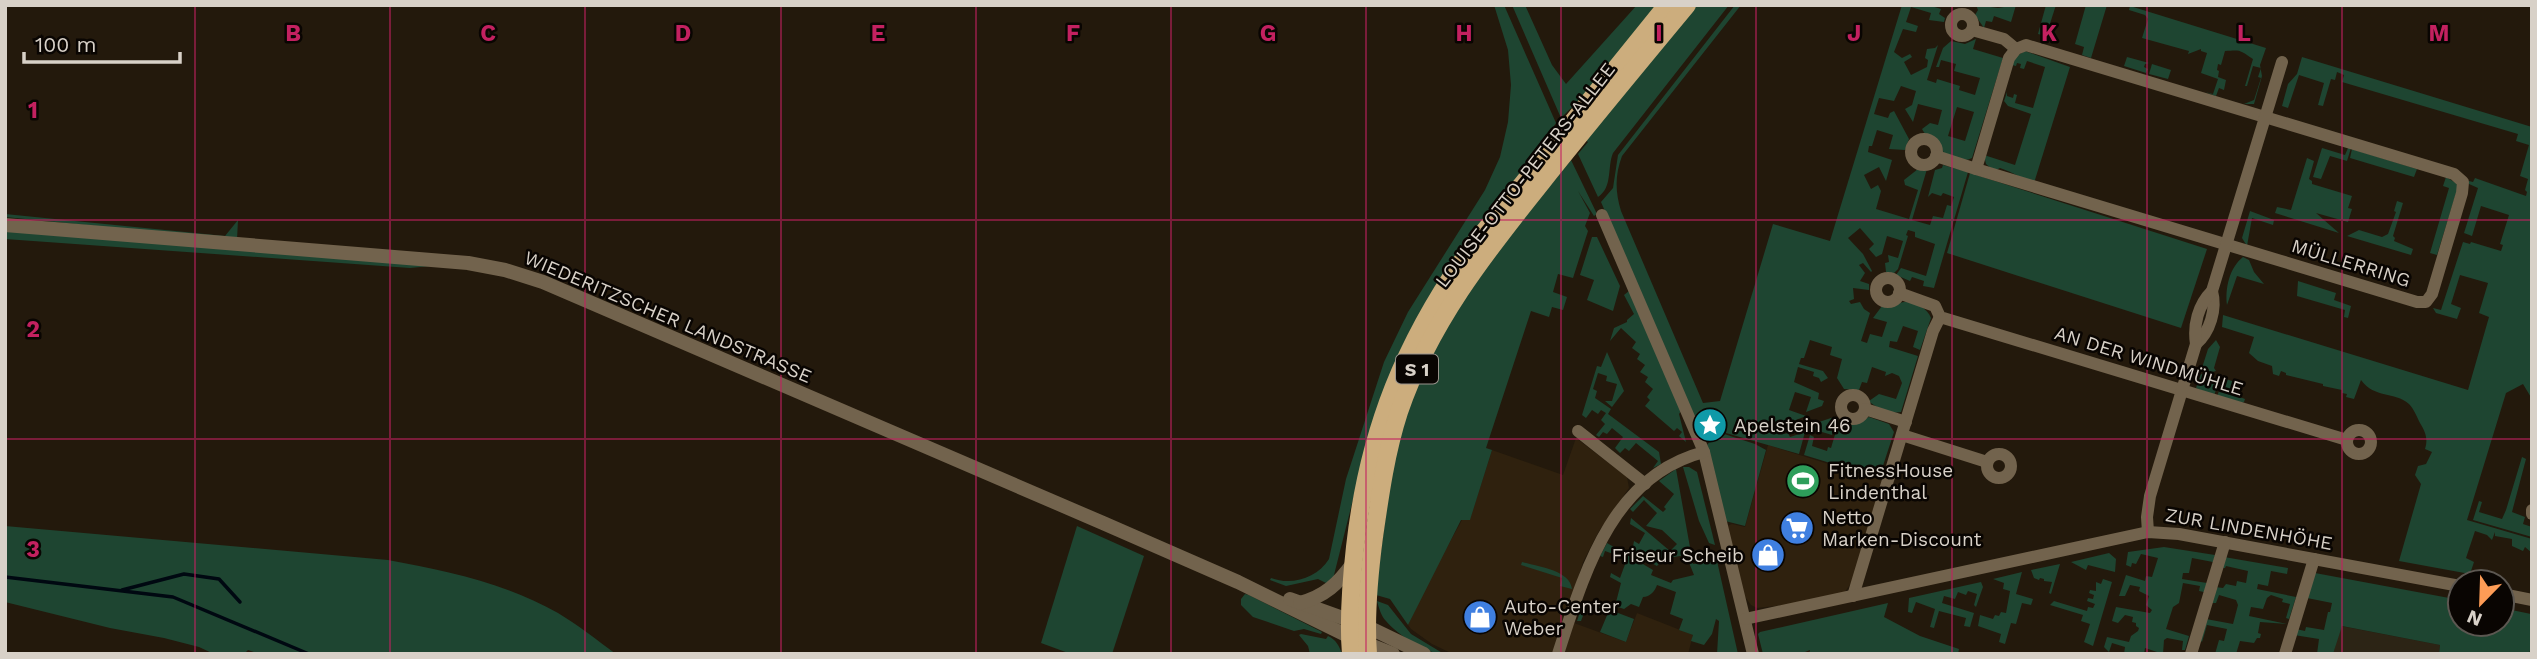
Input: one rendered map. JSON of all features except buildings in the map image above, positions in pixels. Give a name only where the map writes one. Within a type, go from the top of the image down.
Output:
[{"type":"main road","name":"LOUISE-OTTO-PETERS-ALLEE","points":[[1368,642],[1371,562],[1377,516],[1390,448],[1406,393],[1438,327],[1464,283],[1667,5]]},
{"type":"main road","name":"LOUISE-OTTO-PETERS-ALLEE","points":[[1350,637],[1353,563],[1361,498],[1383,413],[1412,345],[1452,275],[1567,139],[1687,5]]},
{"type":"street","name":"MÜLLERRING","points":[[1936,156],[2417,302],[2426,302],[2432,294],[2462,193],[2463,182],[2454,174],[2030,46],[2016,49],[2004,39],[1972,30]]},
{"type":"street","points":[[1976,169],[2008,62],[2016,49]]},
{"type":"street","points":[[2148,532],[2150,496],[2184,391],[2196,344],[2194,332],[2198,316],[2202,302],[2212,291],[2227,246],[2281,62]]},
{"type":"street","points":[[1602,215],[1704,452],[1753,654]]},
{"type":"street","name":"WIEDERITZSCHER LANDSTRASSE","points":[[5,225],[468,263],[506,270],[553,287],[1238,582],[1350,637],[1424,654]]},
{"type":"street","name":"AN DER WINDMÜHLE","points":[[1899,293],[1935,306],[1941,317],[2347,440]]},
{"type":"street","points":[[1853,596],[1933,331],[1941,317]]},
{"type":"street","points":[[1865,409],[1906,422]]},
{"type":"street","points":[[1578,432],[1645,484]]},
{"type":"street","points":[[1902,435],[1987,462]]},
{"type":"street","points":[[1558,654],[1591,558],[1611,523],[1645,484],[1673,462],[1704,452]]},
{"type":"street","name":"ZUR LINDENHÖHE","points":[[1745,619],[2148,532],[2179,534],[2446,583]]},
{"type":"street","points":[[2192,654],[2225,542]]},
{"type":"street","points":[[2285,654],[2314,559]]},
{"type":"street","points":[[1300,603],[1317,598],[1330,590],[1353,563]]},
{"type":"street","name":"WIEDERITZSCHER LANDSTRASSE","points":[[1238,582],[1300,603],[1350,637]]},
{"type":"street","name":"WIEDERITZSCHER LANDSTRASSE","points":[[1368,642],[1393,654]]},
{"type":"shaded area","points":[[1576,438],[1627,477],[1629,488],[1599,531],[1583,562],[1555,654],[1453,654],[1432,644],[1411,629],[1408,625],[1430,578],[1462,520],[1470,519],[1492,450],[1563,475]]},
{"type":"shaded area","points":[[1768,445],[1883,481],[1852,582],[1844,593],[1794,604],[1757,608],[1751,605],[1743,594],[1727,526],[1732,524],[1745,527]]},
{"type":"shaded area","points":[[1637,613],[1693,635],[1688,654],[1564,654],[1574,623],[1626,642]]},
{"type":"shaded area","points":[[2341,626],[2440,645],[2439,654],[2333,654]]},
{"type":"green space","points":[[1494,5],[1504,5],[1556,123],[1547,136],[1550,139],[1372,424],[1333,579],[1328,584],[1318,579],[1286,586],[1270,580],[1303,579],[1318,571],[1329,559],[1346,479],[1384,362],[1408,312],[1485,190],[1500,157],[1508,122],[1511,85],[1508,50]]},
{"type":"green space","points":[[1512,5],[1525,5],[1552,65],[1566,84],[1637,5],[1658,5],[1573,109],[1561,118]]},
{"type":"green space","points":[[1694,5],[1729,5],[1613,153],[1606,188],[1598,197],[1578,154],[1588,142],[1584,139]]},
{"type":"green space","points":[[1735,5],[1741,5],[1622,156],[1617,183],[1621,211],[1703,403],[1720,401],[1773,224],[1830,241],[1902,5],[1928,5],[1941,9],[1939,14],[1945,18],[1944,22],[1929,20],[1931,13],[1911,7],[1906,22],[1918,26],[1916,32],[1903,29],[1894,52],[1902,58],[1910,54],[1912,57],[1904,62],[1911,75],[1927,67],[1927,49],[1938,45],[1927,80],[1936,83],[1937,79],[1960,86],[1959,90],[1975,95],[1980,78],[1954,71],[1956,64],[1941,60],[1939,67],[1936,67],[1943,48],[1951,41],[1965,44],[1976,39],[1973,49],[2003,58],[1972,158],[1969,159],[1958,159],[1944,153],[1922,129],[1930,123],[1938,125],[1942,110],[1918,104],[1913,122],[1905,109],[1912,105],[1916,91],[1901,86],[1894,101],[1879,98],[1874,114],[1888,118],[1894,111],[1909,139],[1905,150],[1889,149],[1893,135],[1877,130],[1872,146],[1869,146],[1868,152],[1892,160],[1886,181],[1879,167],[1864,175],[1871,189],[1878,185],[1881,191],[1876,209],[1909,219],[1918,190],[1905,185],[1904,180],[1918,169],[1927,169],[1912,220],[1930,225],[1933,216],[1943,218],[1947,205],[1951,206],[1954,197],[1932,193],[1928,197],[1935,170],[1943,165],[1968,172],[1934,288],[1923,286],[1924,281],[1912,277],[1910,281],[1896,275],[1901,268],[1926,276],[1935,244],[1915,237],[1915,232],[1908,230],[1898,269],[1893,274],[1886,272],[1885,263],[1889,262],[1888,255],[1898,258],[1903,241],[1887,236],[1882,254],[1876,257],[1869,249],[1874,244],[1860,228],[1848,238],[1863,254],[1872,271],[1863,263],[1859,265],[1865,273],[1860,281],[1869,284],[1869,290],[1853,288],[1854,299],[1849,301],[1851,304],[1860,302],[1870,313],[1861,341],[1867,343],[1870,334],[1882,337],[1887,322],[1873,318],[1882,306],[1912,303],[1924,308],[1931,318],[1920,350],[1913,347],[1918,331],[1903,326],[1897,342],[1890,341],[1889,347],[1918,356],[1901,412],[1884,410],[1869,401],[1879,394],[1896,399],[1902,383],[1899,376],[1892,373],[1885,376],[1886,372],[1872,367],[1867,383],[1862,382],[1859,390],[1844,389],[1837,378],[1842,359],[1830,355],[1832,347],[1810,340],[1799,364],[1823,371],[1828,378],[1821,382],[1813,376],[1814,372],[1798,367],[1794,382],[1819,393],[1818,399],[1824,401],[1822,406],[1806,412],[1811,397],[1795,392],[1789,410],[1806,416],[1791,422],[1790,419],[1784,421],[1782,425],[1784,434],[1788,433],[1790,437],[1805,432],[1799,454],[1712,429],[1702,436],[1601,202],[1613,188],[1618,155]],"holes":[[[1957,107],[1974,112],[1965,141],[1948,136]]]},
{"type":"green space","points":[[1976,5],[1998,8],[2016,5],[2011,22],[1994,16],[1992,22],[1986,21],[1984,28],[1975,15],[1978,10]]},
{"type":"green space","points":[[2046,5],[2056,5],[2046,36],[2038,34]]},
{"type":"green space","points":[[2086,5],[2107,5],[2091,58],[2082,55],[2084,47],[2075,44]]},
{"type":"green space","points":[[2130,6],[2266,48],[2261,68],[2253,66],[2245,86],[2253,59],[2240,51],[2225,51],[2217,70],[2218,77],[2226,80],[2224,90],[2219,88],[2216,96],[2205,92],[2213,94],[2218,79],[2201,73],[2207,53],[2201,49],[2188,54],[2189,51],[2142,38],[2148,19],[2145,15],[2129,10]]},
{"type":"green space","points":[[2025,51],[2070,67],[2034,183],[2000,168],[1994,171],[1986,164],[1984,155],[2015,165],[2031,114],[2008,106],[2004,101],[2007,92],[2007,96],[2013,98],[2014,94],[2017,95],[2015,103],[2033,108],[2045,67],[2027,61],[2024,69],[2020,68],[2021,64],[2012,65],[2015,57]]},
{"type":"green space","points":[[2127,57],[2149,63],[2144,67],[2148,69],[2146,73],[2124,66]]},
{"type":"green space","points":[[2302,57],[2532,127],[2532,399],[2523,384],[2506,393],[2467,520],[2532,539],[2532,553],[2525,547],[2523,551],[2512,546],[2512,539],[2495,536],[2495,532],[2492,540],[2475,531],[2466,558],[2474,562],[2472,568],[2446,570],[2399,561],[2421,484],[2415,475],[2418,466],[2426,464],[2432,452],[2425,449],[2425,433],[2411,406],[2397,397],[2372,390],[2361,380],[2354,399],[2346,397],[2347,394],[2342,393],[2342,390],[2286,375],[2281,371],[2279,376],[2273,374],[2272,366],[2258,361],[2249,353],[2254,337],[2222,327],[2223,315],[2468,390],[2489,317],[2479,313],[2488,283],[2460,275],[2451,304],[2461,308],[2457,319],[2436,313],[2433,308],[2441,310],[2463,242],[2501,251],[2503,245],[2500,244],[2509,215],[2481,206],[2472,236],[2464,233],[2478,188],[2469,184],[2469,181],[2473,182],[2475,178],[2526,196],[2528,179],[2520,176],[2529,145],[2516,141],[2518,134],[2342,82],[2344,75],[2337,72],[2335,80],[2331,79],[2323,106],[2318,105],[2324,83],[2299,75],[2288,108],[2282,106],[2288,84],[2297,74]]},
{"type":"green space","points":[[2152,64],[2171,70],[2168,79],[2149,74]]},
{"type":"green space","points":[[2261,69],[2262,76],[2254,104],[2244,104],[2254,100]]},
{"type":"green space","points":[[2322,148],[2345,155],[2348,148],[2351,148],[2347,161],[2330,156],[2321,179],[2313,177]]},
{"type":"green space","points":[[2352,149],[2417,169],[2414,177],[2350,158]]},
{"type":"green space","points":[[2307,158],[2314,161],[2309,179],[2312,184],[2352,196],[2348,208],[2352,209],[2348,222],[2316,213],[2339,233],[2275,213],[2277,207],[2291,210]]},
{"type":"green space","points":[[1571,160],[1597,214],[1594,216],[1578,191],[1590,213],[1585,226],[1588,231],[1573,278],[1558,274],[1553,292],[1567,297],[1563,310],[1552,307],[1549,317],[1531,311],[1486,448],[1492,450],[1470,520],[1461,520],[1408,625],[1390,599],[1376,595],[1395,446],[1423,367],[1473,280]]},
{"type":"green space","points":[[1970,173],[2207,249],[2181,328],[1947,253]]},
{"type":"green space","points":[[2446,177],[2458,187],[2437,255],[2430,253],[2449,188],[2443,186]]},
{"type":"green space","points":[[2397,201],[2403,203],[2393,236],[2394,241],[2413,249],[2411,255],[2347,236],[2359,230],[2382,237],[2388,234]]},
{"type":"green space","points":[[2250,211],[2274,220],[2273,225],[2252,218],[2247,246],[2242,238]]},
{"type":"green space","points":[[5,214],[225,236],[238,220],[237,240],[5,217]]},
{"type":"green space","points":[[5,230],[431,266],[410,268],[5,239]]},
{"type":"green space","points":[[1592,237],[1597,237],[1620,286],[1613,311],[1587,300],[1594,280],[1580,275]]},
{"type":"green space","points":[[2243,257],[2249,260],[2254,272],[2264,284],[2237,276],[2227,305],[2229,279],[2234,267]]},
{"type":"green space","points":[[2298,281],[2336,293],[2334,300],[2351,306],[2348,318],[2344,317],[2345,310],[2297,296]]},
{"type":"green space","points":[[1629,291],[1681,411],[1679,414],[1686,442],[1679,436],[1682,432],[1677,428],[1674,431],[1645,406],[1653,389],[1645,382],[1648,377],[1640,372],[1645,365],[1637,359],[1640,354],[1632,348],[1636,342],[1621,328],[1610,341],[1614,328],[1627,322],[1634,314],[1624,295]]},
{"type":"green space","points":[[2216,340],[2220,347],[2214,368],[2216,371],[2208,373],[2209,369],[2204,368],[2201,371],[2208,349]]},
{"type":"green space","points":[[1607,352],[1624,391],[1612,407],[1605,401],[1612,401],[1617,384],[1606,381],[1607,376],[1598,373],[1593,389],[1597,391],[1595,398],[1611,409],[1608,414],[1659,452],[1661,464],[1653,468],[1658,461],[1636,443],[1629,451],[1625,448],[1620,453],[1615,448],[1623,437],[1612,428],[1607,434],[1603,432],[1599,437],[1596,435],[1605,424],[1601,420],[1606,413],[1601,410],[1598,414],[1592,410],[1586,418],[1582,415],[1597,366],[1601,367]]},
{"type":"green space","points":[[2201,374],[2219,380],[2214,396],[2196,388]]},
{"type":"green space","points":[[2223,378],[2241,384],[2237,396],[2245,399],[2244,402],[2217,397]]},
{"type":"green space","points":[[1834,417],[1836,422],[1832,435],[1812,429],[1813,424]]},
{"type":"green space","points":[[1869,417],[1889,424],[1894,432],[1879,478],[1804,455],[1810,435],[1814,437],[1812,446],[1827,451],[1828,447],[1831,448],[1839,421],[1854,423]]},
{"type":"green space","points":[[1718,432],[1766,450],[1745,526],[1725,521],[1707,445]]},
{"type":"green space","points":[[2522,457],[2526,459],[2512,512],[2525,517],[2523,524],[2532,527],[2532,537],[2473,520],[2479,501],[2482,502],[2479,512],[2502,519]]},
{"type":"green space","points":[[1683,467],[1697,472],[1715,545],[1709,543],[1699,521]]},
{"type":"green space","points":[[1676,469],[1693,564],[1717,561],[1738,654],[1717,654],[1719,621],[1716,619],[1712,634],[1704,645],[1691,641],[1693,635],[1679,630],[1683,619],[1670,614],[1676,592],[1657,585],[1652,593],[1643,597],[1639,607],[1631,604],[1624,609],[1615,606],[1621,583],[1610,577],[1611,573],[1620,578],[1627,559],[1605,551],[1603,557],[1600,556],[1607,543],[1653,570],[1651,575],[1671,583],[1673,580],[1694,575],[1686,555],[1668,558],[1666,563],[1662,560],[1657,566],[1632,552],[1634,541],[1639,544],[1645,533],[1630,524],[1631,518],[1670,551],[1677,544],[1662,530],[1646,526],[1657,513],[1644,500],[1633,512],[1630,509],[1643,496],[1663,512],[1674,494],[1659,481]]},
{"type":"green space","points":[[5,526],[388,560],[432,569],[475,579],[538,603],[565,618],[616,654],[260,654],[248,650],[244,654],[214,654],[164,638],[110,628],[5,602]]},
{"type":"green space","points":[[1077,526],[1144,556],[1112,654],[1071,654],[1041,643]]},
{"type":"green space","points":[[2164,547],[2215,555],[2213,562],[2192,558],[2189,573],[2183,573],[2182,579],[2207,583],[2204,592],[2199,591],[2200,586],[2183,583],[2179,603],[2173,607],[2166,629],[2189,636],[2185,650],[2182,650],[2183,641],[2167,638],[2164,640],[2163,654],[2145,648],[2144,654],[2124,654],[2125,647],[2112,643],[2109,652],[2104,647],[2107,637],[2129,642],[2139,628],[2132,622],[2133,617],[2125,615],[2118,623],[2112,621],[2116,607],[2150,613],[2152,610],[2146,605],[2149,596],[2139,591],[2140,587],[2130,585],[2125,596],[2119,596],[2126,575],[2145,581],[2146,576],[2152,577],[2158,558],[2141,554],[2136,564],[2132,563],[2131,567],[2126,565],[2128,552]]},
{"type":"green space","points":[[2109,553],[2116,559],[2115,572],[2088,565],[2086,570],[2071,562]]},
{"type":"green space","points":[[2224,557],[2288,568],[2287,574],[2271,571],[2268,586],[2258,584],[2257,589],[2296,597],[2289,619],[2286,618],[2290,604],[2271,595],[2263,609],[2251,607],[2249,616],[2287,624],[2260,622],[2260,638],[2254,643],[2240,641],[2236,654],[2215,654],[2219,640],[2224,641],[2227,629],[2207,625],[2202,642],[2200,640],[2206,619],[2233,624],[2238,605],[2236,600],[2219,595],[2216,603],[2211,603],[2215,587],[2223,588],[2226,584],[2236,586],[2237,581],[2246,583],[2248,571],[2226,566],[2221,568]]},
{"type":"green space","points":[[1522,562],[1560,573],[1566,577],[1572,589],[1560,586],[1562,578],[1521,565]]},
{"type":"green space","points":[[2060,564],[2051,594],[2052,582],[2034,578],[2031,570]]},
{"type":"green space","points":[[2022,572],[2016,594],[2033,599],[2031,605],[2022,603],[2016,624],[2011,623],[2005,644],[1999,642],[2001,634],[1978,626],[1980,615],[1993,619],[2001,612],[2006,613],[2010,591],[2003,589],[2004,583],[1993,579]]},
{"type":"green space","points":[[2315,573],[2446,597],[2446,638],[2516,638],[2516,611],[2531,614],[2532,643],[2529,654],[2439,654],[2440,645],[2342,626],[2333,654],[2317,654],[2319,639],[2294,635],[2296,629],[2305,631],[2306,627],[2324,630],[2332,603],[2307,598]]},
{"type":"green space","points":[[2103,579],[2112,582],[2093,646],[2084,642],[2090,624],[2081,621],[2083,615],[2050,605],[2054,601],[2087,611],[2088,607],[2093,608],[2095,604],[2087,601],[2088,598],[2093,599],[2094,595],[2089,593],[2090,590],[2096,591],[2096,582],[2101,584]]},
{"type":"green space","points":[[1981,582],[1983,587],[1976,607],[1974,605],[1977,594],[1968,591],[1966,595],[1958,592],[1955,599],[1944,596],[1942,603],[1974,613],[1970,627],[1964,626],[1966,618],[1939,611],[1934,628],[1930,627],[1935,609],[1916,602],[1912,613],[1908,612],[1909,598]]},
{"type":"green space","points":[[1245,594],[1322,632],[1321,634],[1304,629],[1294,631],[1253,617],[1241,605]]},
{"type":"green space","points":[[1377,601],[1388,605],[1411,634],[1444,654],[1421,647],[1398,632],[1383,617]]},
{"type":"green space","points":[[1589,602],[1634,619],[1626,642],[1600,632],[1608,613],[1587,605],[1581,621],[1577,621],[1583,603]]},
{"type":"green space","points":[[1888,603],[1884,617],[1920,636],[1959,649],[1958,654],[1809,654],[1810,650],[1800,654],[1763,654],[1758,634],[1760,632]]},
{"type":"green space","points":[[1299,635],[1326,639],[1328,636],[1337,643],[1342,654],[1310,654],[1308,646]]},
{"type":"waterway","points":[[122,590],[184,574],[219,579],[240,602]]},
{"type":"waterway","points":[[5,577],[173,597],[309,654]]},
{"type":"place","name":"Apelstein 46","points":[[1710,425]]},
{"type":"place","name":"FitnessHouse Lindenthal","points":[[1803,481]]},
{"type":"place","name":"Netto Marken-Discount","points":[[1797,528]]},
{"type":"place","name":"Friseur Scheib","points":[[1768,555]]},
{"type":"place","name":"Auto-Center Weber","points":[[1480,617]]}]
